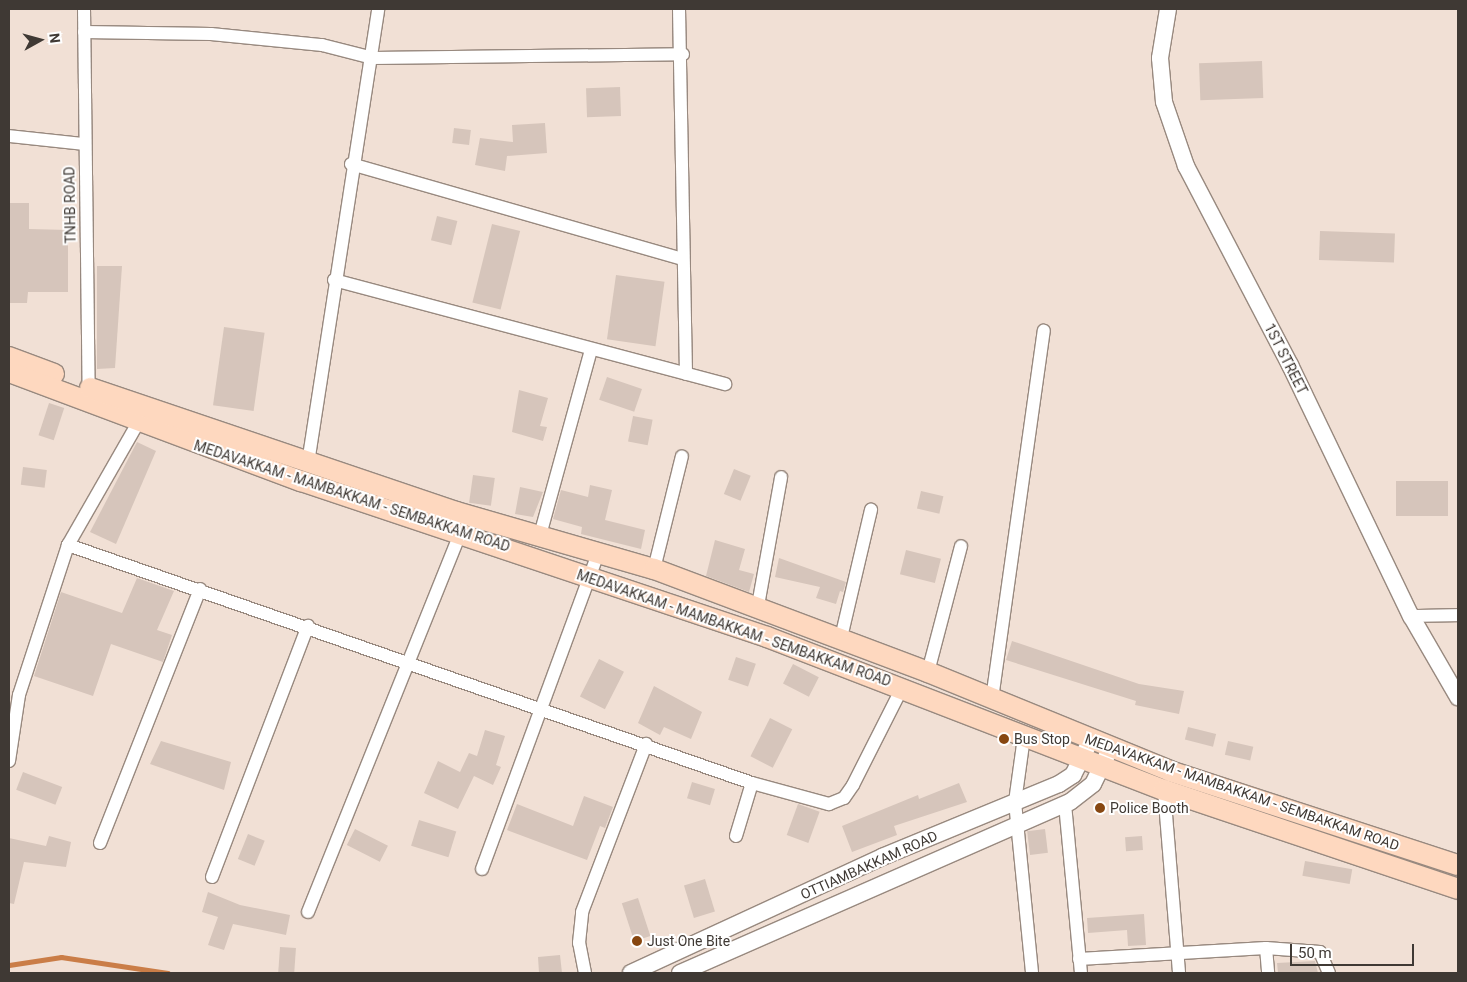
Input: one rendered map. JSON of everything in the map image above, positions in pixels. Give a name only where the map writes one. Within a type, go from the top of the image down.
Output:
[{"type":"main road","name":"MEDAVAKKAM - MAMBAKKAM - SEMBAKKAM ROAD","points":[[9,357],[89,394],[138,423],[589,577],[902,688],[1024,737],[1097,754],[1458,865]]},
{"type":"main road","name":"MEDAVAKKAM - MAMBAKKAM - SEMBAKKAM ROAD","points":[[9,372],[89,394],[598,554],[654,569],[757,611],[928,672],[992,700],[1164,790],[1458,889]]},
{"type":"street","name":"TNHB ROAD","points":[[84,9],[84,144],[89,394]]},
{"type":"street","points":[[308,463],[352,164],[373,58],[378,9]]},
{"type":"street","points":[[679,9],[683,54],[682,259],[686,374]]},
{"type":"street","name":"1ST STREET","points":[[1168,9],[1160,58],[1164,102],[1186,166],[1290,365],[1411,616],[1458,697]]},
{"type":"street","points":[[84,32],[211,34],[322,45],[373,58],[683,54]]},
{"type":"street","points":[[9,136],[84,144]]},
{"type":"street","points":[[352,164],[682,259]]},
{"type":"street","points":[[334,280],[591,350],[725,384]]},
{"type":"street","points":[[992,700],[1044,331]]},
{"type":"street","points":[[540,535],[591,350]]},
{"type":"street","points":[[9,761],[19,695],[68,545],[138,423]]},
{"type":"street","points":[[654,569],[682,456]]},
{"type":"street","points":[[757,611],[781,477]]},
{"type":"street","points":[[840,642],[871,510]]},
{"type":"street","points":[[308,912],[412,662],[461,532]]},
{"type":"street","points":[[68,545],[412,662],[752,783],[829,804],[844,798],[902,688]]},
{"type":"street","points":[[928,672],[962,546]]},
{"type":"street","points":[[482,869],[598,554]]},
{"type":"street","points":[[100,843],[200,589]]},
{"type":"street","points":[[1411,616],[1458,615]]},
{"type":"street","points":[[212,877],[308,626]]},
{"type":"street","points":[[1024,737],[1015,802],[1032,973]]},
{"type":"street","points":[[585,973],[579,943],[582,912],[646,744]]},
{"type":"street","name":"OTTIAMBAKKAM ROAD","points":[[631,973],[882,857],[1015,802],[1073,775],[1097,754]]},
{"type":"street","name":"OTTIAMBAKKAM ROAD","points":[[680,973],[1084,795],[1097,754]]},
{"type":"street","points":[[736,836],[752,783]]},
{"type":"street","points":[[1164,790],[1179,973]]},
{"type":"street","points":[[1065,804],[1081,973]]},
{"type":"street","points":[[1080,959],[1266,948],[1320,952],[1328,973]]},
{"type":"street","points":[[1266,948],[1268,973]]},
{"type":"building","points":[[1262,61],[1263,98],[1200,100],[1199,63]]},
{"type":"building","points":[[620,87],[621,116],[587,117],[586,88]]},
{"type":"building","points":[[545,123],[547,153],[507,156],[505,171],[475,165],[480,138],[513,142],[512,125]]},
{"type":"building","points":[[454,128],[471,130],[469,145],[452,143]]},
{"type":"building","points":[[9,203],[29,203],[29,229],[68,230],[68,292],[28,292],[27,303],[9,303]]},
{"type":"building","points":[[437,216],[457,221],[451,245],[431,240]]},
{"type":"building","points":[[492,224],[520,231],[501,310],[472,303]]},
{"type":"building","points":[[1320,231],[1395,234],[1394,263],[1319,260]]},
{"type":"building","points":[[97,266],[122,266],[115,368],[97,369]]},
{"type":"building","points":[[616,275],[665,282],[655,346],[607,339]]},
{"type":"building","points":[[224,327],[265,333],[254,411],[213,405]]},
{"type":"building","points":[[607,377],[642,389],[634,412],[599,400]]},
{"type":"building","points":[[519,390],[548,398],[540,426],[547,427],[543,441],[512,432]]},
{"type":"building","points":[[49,403],[64,408],[54,440],[38,435]]},
{"type":"building","points":[[633,416],[653,420],[648,445],[628,442]]},
{"type":"building","points":[[137,442],[156,451],[116,544],[90,532]]},
{"type":"building","points":[[23,467],[47,470],[45,488],[21,485]]},
{"type":"building","points":[[734,469],[751,476],[741,501],[724,494]]},
{"type":"building","points":[[473,475],[495,478],[491,506],[469,503]]},
{"type":"building","points":[[1396,481],[1448,481],[1448,516],[1396,516]]},
{"type":"building","points":[[590,485],[612,490],[605,520],[645,530],[641,549],[581,534],[582,527],[553,519],[561,490],[588,497]]},
{"type":"building","points":[[520,487],[543,492],[533,517],[515,514]]},
{"type":"building","points":[[921,491],[943,496],[939,514],[917,509]]},
{"type":"building","points":[[715,540],[745,549],[739,570],[754,574],[749,592],[706,576]]},
{"type":"building","points":[[906,550],[941,559],[935,583],[900,574]]},
{"type":"building","points":[[779,558],[846,582],[843,592],[840,591],[836,604],[816,598],[820,587],[775,577]]},
{"type":"building","points":[[137,578],[174,591],[157,630],[172,635],[163,662],[111,644],[93,696],[34,676],[61,592],[122,613]]},
{"type":"building","points":[[1012,641],[1139,684],[1184,691],[1179,714],[1135,705],[1136,701],[1006,660]]},
{"type":"building","points":[[736,657],[756,664],[748,687],[728,680]]},
{"type":"building","points":[[599,659],[624,672],[605,709],[580,696]]},
{"type":"building","points":[[793,664],[819,677],[809,697],[783,684]]},
{"type":"building","points":[[654,686],[702,712],[691,739],[664,727],[660,735],[638,723]]},
{"type":"building","points":[[770,718],[792,729],[773,768],[750,756]]},
{"type":"building","points":[[1188,727],[1216,734],[1213,747],[1185,740]]},
{"type":"building","points":[[485,730],[505,736],[496,765],[501,767],[493,785],[474,776],[458,809],[424,793],[438,761],[460,772],[469,753],[477,756]]},
{"type":"building","points":[[161,741],[231,762],[224,790],[150,764]]},
{"type":"building","points":[[1228,741],[1253,747],[1250,760],[1225,755]]},
{"type":"building","points":[[23,772],[62,787],[55,805],[16,790]]},
{"type":"building","points":[[692,782],[715,789],[710,805],[687,798]]},
{"type":"building","points":[[959,783],[967,802],[894,826],[897,835],[852,852],[842,826],[918,795],[919,799]]},
{"type":"building","points":[[584,796],[613,807],[605,828],[600,826],[587,860],[507,830],[517,804],[573,826]]},
{"type":"building","points":[[798,804],[820,812],[808,843],[787,835]]},
{"type":"building","points":[[419,820],[456,831],[448,857],[411,846]]},
{"type":"building","points":[[355,829],[388,846],[380,862],[347,845]]},
{"type":"building","points":[[1045,829],[1048,853],[1030,855],[1027,831]]},
{"type":"building","points":[[248,834],[265,841],[255,866],[238,859]]},
{"type":"building","points":[[49,836],[71,842],[66,867],[24,862],[14,904],[9,903],[9,838],[46,846]]},
{"type":"building","points":[[1142,836],[1143,850],[1126,851],[1125,837]]},
{"type":"building","points":[[1305,861],[1352,869],[1350,884],[1302,876]]},
{"type":"building","points":[[705,879],[715,912],[694,918],[684,885]]},
{"type":"building","points":[[208,892],[240,905],[290,915],[286,935],[233,924],[224,950],[208,945],[218,917],[202,912]]},
{"type":"building","points":[[638,898],[650,936],[634,941],[622,903]]},
{"type":"building","points":[[1144,914],[1146,945],[1128,946],[1127,930],[1088,933],[1087,918]]},
{"type":"building","points":[[280,947],[296,948],[294,973],[278,973]]},
{"type":"building","points":[[560,955],[562,973],[539,973],[538,957]]},
{"type":"building","points":[[1315,961],[1318,973],[1278,973],[1277,963]]},
{"type":"waterway","points":[[9,965],[61,957],[168,973]]},
{"type":"place","name":"Bus Stop","points":[[1004,739]]},
{"type":"place","name":"Police Booth","points":[[1100,808]]},
{"type":"place","name":"Just One Bite","points":[[637,941]]}]
